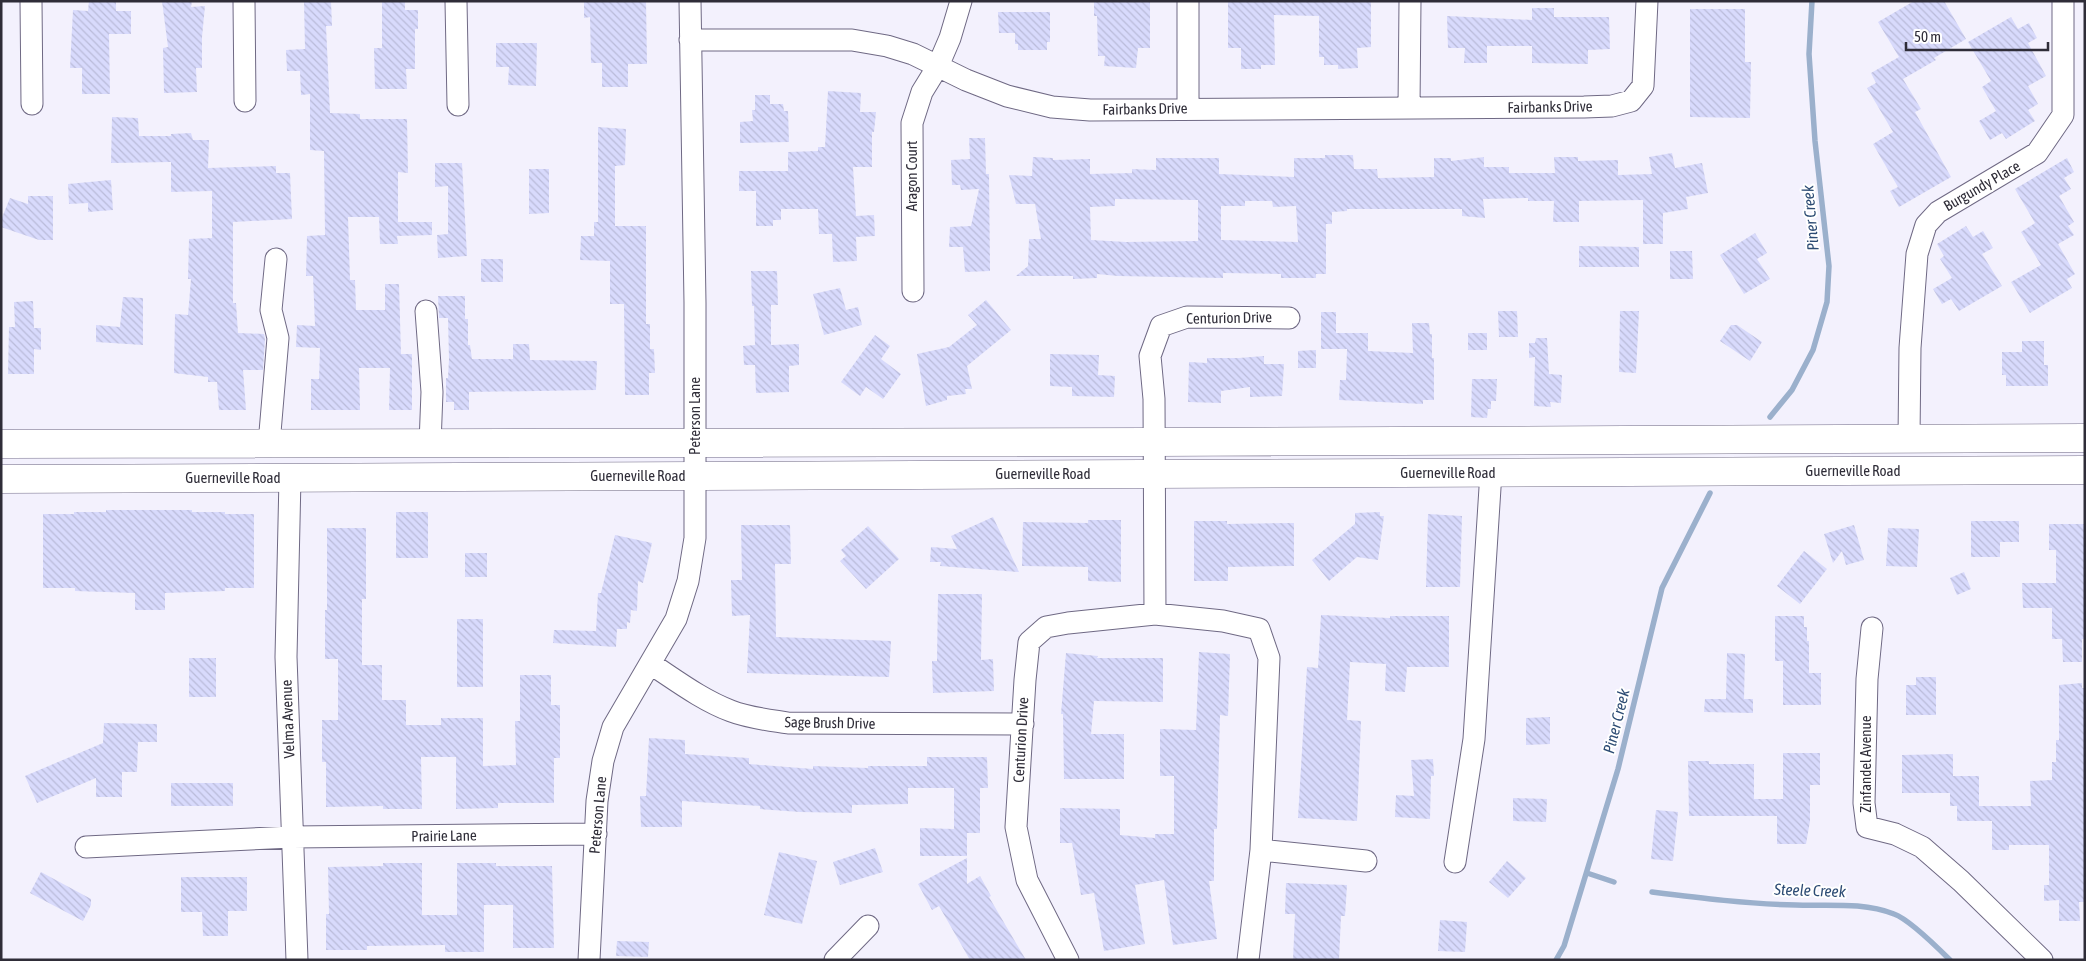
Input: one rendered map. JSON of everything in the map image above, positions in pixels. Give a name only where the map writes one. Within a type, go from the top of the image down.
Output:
[{"type":"main road","name":"Guerneville Road","points":[[1,444],[694,444],[2085,438]]},
{"type":"main road","name":"Guerneville Road","points":[[1,479],[2085,470]]},
{"type":"street","points":[[31,1],[32,104]]},
{"type":"street","points":[[244,1],[245,101]]},
{"type":"street","points":[[456,1],[458,105]]},
{"type":"street","name":"Peterson Lane","points":[[589,960],[597,801],[603,761],[613,727],[629,696],[651,664],[676,619],[688,581],[695,538],[695,303],[690,1]]},
{"type":"street","name":"Aragon Court","points":[[913,291],[912,122],[922,92],[938,66],[950,38],[961,1]]},
{"type":"street","points":[[1188,1],[1188,109]]},
{"type":"street","points":[[1409,108],[1410,1]]},
{"type":"street","name":"Fairbanks Drive","points":[[690,40],[852,40],[886,46],[913,54],[1007,96],[1052,107],[1090,110],[1612,106],[1631,101],[1643,86],[1646,64],[1647,1]]},
{"type":"street","name":"Burgundy Place","points":[[1908,438],[1910,348],[1917,254],[1921,237],[1926,225],[1938,212],[2037,153],[2063,115],[2063,1]]},
{"type":"street","points":[[269,444],[278,338],[271,310],[276,259]]},
{"type":"street","points":[[426,311],[432,392],[430,444]]},
{"type":"street","name":"Centurion Drive","points":[[1154,614],[1154,399],[1150,356],[1161,326],[1187,317],[1289,318]]},
{"type":"street","points":[[1455,862],[1474,739],[1491,472]]},
{"type":"street","name":"Velma Avenue","points":[[290,478],[286,657],[297,960]]},
{"type":"street","name":"Centurion Drive","points":[[1068,960],[1027,880],[1016,826],[1024,680],[1030,642],[1046,627],[1154,614],[1223,621],[1259,629],[1269,658],[1261,850],[1248,960]]},
{"type":"street","name":"Zinfandel Avenue","points":[[1872,628],[1867,679],[1864,803],[1867,828],[1895,834],[1922,847],[1961,881],[2042,960]]},
{"type":"street","name":"Sage Brush Drive","points":[[651,664],[705,700],[733,712],[760,719],[788,723],[1023,724]]},
{"type":"street","name":"Prairie Lane","points":[[86,847],[292,837],[596,834]]},
{"type":"street","points":[[1261,850],[1366,861]]},
{"type":"street","points":[[835,960],[868,926]]},
{"type":"building","points":[[89,1],[116,1],[116,11],[131,11],[131,34],[109,34],[110,94],[82,94],[82,68],[70,68],[73,10],[88,11]]},
{"type":"building","points":[[162,1],[192,1],[191,7],[205,6],[202,68],[196,68],[197,92],[164,93],[163,48],[168,47]]},
{"type":"building","points":[[304,1],[331,1],[332,26],[326,26],[330,113],[360,114],[360,119],[407,119],[408,173],[398,172],[398,222],[432,222],[432,235],[397,236],[398,244],[380,244],[379,217],[348,217],[350,280],[355,280],[356,310],[385,310],[385,284],[399,284],[401,354],[412,354],[412,410],[389,410],[390,368],[359,368],[360,410],[311,410],[311,379],[319,379],[320,348],[296,347],[297,325],[315,326],[313,276],[306,276],[307,236],[325,235],[324,151],[310,150],[310,94],[301,95],[300,71],[287,71],[286,50],[305,49]]},
{"type":"building","points":[[382,1],[405,1],[405,10],[418,10],[418,29],[415,29],[415,69],[406,69],[407,89],[375,89],[374,48],[382,48]]},
{"type":"building","points":[[584,1],[646,1],[647,64],[628,64],[628,87],[602,87],[602,63],[591,63],[590,17],[584,18]]},
{"type":"building","points":[[1094,1],[1150,1],[1150,48],[1138,48],[1136,68],[1104,66],[1105,56],[1098,56],[1097,16],[1094,16]]},
{"type":"building","points":[[1228,1],[1371,1],[1371,47],[1357,48],[1358,68],[1338,69],[1338,65],[1324,65],[1324,57],[1319,57],[1319,16],[1274,15],[1275,65],[1261,65],[1261,69],[1241,69],[1241,48],[1228,48]]},
{"type":"building","points":[[1914,1],[1944,1],[1966,39],[1934,58],[1936,60],[1903,79],[1921,109],[1915,112],[1951,177],[1899,207],[1890,191],[1898,187],[1873,144],[1893,132],[1867,88],[1876,83],[1871,73],[1899,57],[1878,22]]},
{"type":"building","points":[[1532,8],[1554,8],[1554,17],[1609,17],[1610,49],[1588,50],[1588,64],[1532,63],[1532,46],[1487,46],[1487,63],[1464,63],[1465,48],[1448,48],[1447,16],[1532,20]]},
{"type":"building","points":[[1690,9],[1745,9],[1745,62],[1751,62],[1750,118],[1690,117]]},
{"type":"building","points":[[998,12],[1050,12],[1050,42],[1047,42],[1047,50],[1018,50],[1018,44],[1015,44],[1015,33],[999,33]]},
{"type":"building","points":[[2011,17],[2018,29],[2029,23],[2037,38],[2028,43],[2046,76],[2028,86],[2038,104],[2028,110],[2035,121],[2006,139],[2002,133],[1990,140],[1979,121],[1996,111],[1982,87],[1991,81],[1968,42]]},
{"type":"building","points":[[496,43],[537,43],[536,86],[508,85],[509,67],[496,67]]},
{"type":"building","points":[[828,91],[861,93],[860,112],[876,112],[874,132],[872,132],[872,167],[853,167],[856,216],[874,215],[875,236],[856,237],[857,261],[833,262],[832,234],[819,234],[818,209],[781,209],[781,220],[773,220],[773,226],[756,226],[756,191],[739,191],[739,171],[788,171],[788,152],[818,151],[818,147],[825,147]]},
{"type":"building","points":[[755,95],[770,95],[770,104],[783,104],[784,111],[788,111],[789,142],[740,143],[740,122],[753,121],[752,110],[755,110]]},
{"type":"building","points":[[112,117],[138,118],[139,136],[171,136],[171,134],[191,133],[193,140],[209,140],[208,168],[276,166],[276,173],[290,173],[292,219],[233,222],[233,303],[236,303],[238,333],[264,334],[265,339],[263,370],[243,370],[246,410],[219,410],[217,382],[208,382],[208,377],[174,373],[175,314],[188,315],[191,279],[188,279],[189,239],[212,238],[212,191],[171,192],[171,162],[111,163]]},
{"type":"building","points":[[598,127],[626,129],[625,165],[615,166],[615,226],[646,226],[646,324],[650,324],[650,349],[654,349],[655,373],[649,373],[649,395],[625,395],[624,304],[610,304],[610,261],[580,260],[581,236],[594,236],[594,222],[598,222]]},
{"type":"building","points":[[969,138],[985,138],[986,174],[989,174],[990,271],[965,272],[963,247],[949,247],[950,227],[971,226],[979,189],[961,190],[960,185],[952,185],[951,160],[970,159]]},
{"type":"building","points":[[1672,153],[1675,168],[1702,163],[1708,193],[1686,197],[1688,209],[1663,213],[1663,244],[1643,244],[1643,200],[1579,201],[1579,222],[1553,222],[1554,201],[1528,201],[1528,198],[1483,199],[1485,218],[1462,216],[1462,209],[1347,209],[1347,211],[1332,212],[1332,224],[1326,224],[1326,274],[1316,274],[1316,278],[1281,278],[1281,274],[1223,273],[1223,278],[1097,274],[1097,278],[1073,279],[1073,276],[1016,276],[1028,266],[1029,239],[1041,239],[1035,204],[1016,204],[1009,175],[1032,176],[1033,157],[1053,158],[1053,160],[1090,159],[1090,174],[1132,173],[1132,169],[1156,170],[1156,158],[1219,158],[1219,174],[1294,177],[1294,158],[1325,158],[1325,155],[1353,155],[1354,169],[1377,169],[1378,178],[1434,177],[1434,158],[1451,158],[1451,161],[1484,157],[1484,167],[1509,167],[1509,173],[1555,173],[1554,157],[1578,157],[1578,161],[1618,160],[1618,175],[1652,174],[1649,157]],"holes":[[[1115,199],[1198,200],[1198,241],[1126,242],[1091,240],[1090,207],[1115,206]],[[1245,201],[1272,201],[1273,207],[1296,206],[1298,242],[1221,240],[1221,206],[1245,206]]]},
{"type":"building","points":[[2067,158],[2074,172],[2064,178],[2071,189],[2059,196],[2074,222],[2068,226],[2074,235],[2058,244],[2075,274],[2067,279],[2072,288],[2030,313],[2011,282],[2041,265],[2021,232],[2035,223],[2015,189]]},
{"type":"building","points":[[435,163],[462,163],[467,256],[438,258],[437,235],[448,234],[448,186],[435,187]]},
{"type":"building","points":[[529,169],[549,169],[549,213],[529,214]]},
{"type":"building","points":[[111,180],[113,210],[88,212],[88,203],[69,204],[68,184]]},
{"type":"building","points":[[28,196],[53,196],[53,240],[39,240],[1,227],[1,220],[10,198],[28,204]]},
{"type":"building","points":[[1966,226],[1973,237],[1983,231],[1993,248],[1982,254],[2002,286],[1959,311],[1951,299],[1942,304],[1933,289],[1952,278],[1940,259],[1944,256],[1937,244]]},
{"type":"building","points":[[1755,233],[1767,253],[1757,259],[1770,279],[1744,294],[1720,255]]},
{"type":"building","points":[[1579,246],[1639,247],[1639,267],[1579,267]]},
{"type":"building","points":[[1670,251],[1692,251],[1693,279],[1670,279]]},
{"type":"building","points":[[481,259],[503,259],[503,282],[481,282]]},
{"type":"building","points":[[751,271],[777,271],[778,305],[771,305],[771,345],[799,344],[799,365],[789,366],[789,392],[756,393],[755,365],[744,365],[743,346],[755,345]]},
{"type":"building","points":[[840,288],[846,310],[858,307],[862,325],[824,335],[813,294]]},
{"type":"building","points":[[438,296],[465,296],[465,319],[468,319],[468,345],[470,345],[472,359],[513,359],[513,344],[529,344],[530,360],[597,361],[596,390],[469,392],[469,410],[454,410],[454,402],[446,402],[446,378],[448,378],[449,359],[448,318],[439,318]]},
{"type":"building","points":[[123,297],[143,298],[143,345],[96,342],[96,325],[120,327]]},
{"type":"building","points":[[986,300],[1011,330],[967,366],[972,389],[965,389],[966,394],[947,396],[947,400],[926,406],[917,354],[949,347],[977,325],[968,315]]},
{"type":"building","points":[[33,301],[34,328],[41,328],[41,350],[34,349],[34,374],[8,374],[9,327],[15,327],[14,302]]},
{"type":"building","points":[[1498,311],[1517,311],[1518,337],[1499,337]]},
{"type":"building","points":[[1620,311],[1639,311],[1636,373],[1619,372]]},
{"type":"building","points":[[1321,312],[1336,312],[1336,333],[1368,333],[1368,351],[1413,353],[1412,323],[1429,323],[1430,334],[1432,334],[1432,358],[1434,358],[1434,400],[1423,400],[1423,404],[1339,400],[1340,380],[1346,380],[1347,349],[1321,349]]},
{"type":"building","points":[[1731,325],[1737,325],[1762,342],[1750,361],[1720,341]]},
{"type":"building","points":[[1468,333],[1487,333],[1487,350],[1468,350]]},
{"type":"building","points":[[875,335],[890,346],[881,359],[901,374],[883,399],[866,387],[860,396],[841,382]]},
{"type":"building","points":[[1536,338],[1547,338],[1549,374],[1562,375],[1561,403],[1550,402],[1551,407],[1534,406],[1535,357],[1529,358],[1529,343],[1535,343]]},
{"type":"building","points":[[2022,341],[2044,341],[2044,365],[2048,365],[2048,386],[2006,386],[2006,375],[2002,375],[2002,352],[2022,352]]},
{"type":"building","points":[[1316,350],[1316,368],[1298,368],[1298,351]]},
{"type":"building","points":[[1050,354],[1099,355],[1098,375],[1115,376],[1114,397],[1072,396],[1072,387],[1050,386]]},
{"type":"building","points":[[1264,356],[1264,364],[1284,364],[1282,396],[1250,397],[1250,387],[1221,391],[1221,403],[1188,402],[1189,362],[1207,363],[1207,358]]},
{"type":"building","points":[[1472,379],[1497,379],[1496,401],[1491,401],[1491,409],[1488,409],[1487,418],[1471,417]]},
{"type":"building","points":[[106,510],[192,510],[192,512],[254,514],[254,588],[225,588],[225,591],[165,593],[165,610],[135,610],[135,593],[75,591],[75,588],[43,588],[43,514],[106,512]]},
{"type":"building","points":[[396,512],[428,512],[428,558],[396,558]]},
{"type":"building","points":[[1380,512],[1380,516],[1384,516],[1378,560],[1357,557],[1329,581],[1312,560],[1355,524],[1355,513]]},
{"type":"building","points":[[1428,514],[1462,516],[1460,587],[1426,587]]},
{"type":"building","points":[[993,517],[1019,572],[940,566],[941,562],[930,562],[931,547],[957,549],[951,536]]},
{"type":"building","points":[[1088,520],[1121,520],[1121,582],[1088,581],[1088,567],[1022,566],[1023,522],[1088,523]]},
{"type":"building","points":[[1194,521],[1227,521],[1227,524],[1294,523],[1294,566],[1228,567],[1228,581],[1194,581]]},
{"type":"building","points":[[1971,521],[2019,521],[2019,542],[2000,542],[2000,557],[1971,557]]},
{"type":"building","points":[[2049,524],[2085,524],[2085,639],[2082,639],[2082,662],[2063,662],[2062,639],[2052,639],[2052,608],[2023,608],[2022,583],[2056,583],[2056,550],[2049,550]]},
{"type":"building","points":[[741,525],[790,525],[791,564],[775,564],[776,637],[891,641],[889,677],[747,673],[750,615],[732,616],[731,580],[742,580]]},
{"type":"building","points":[[1854,525],[1864,560],[1846,565],[1842,551],[1833,563],[1824,534]]},
{"type":"building","points":[[868,526],[899,559],[866,589],[840,561],[846,556],[841,550]]},
{"type":"building","points":[[327,528],[366,528],[366,599],[362,599],[362,665],[382,665],[382,700],[406,700],[406,725],[441,725],[441,718],[483,718],[483,766],[516,765],[515,721],[520,721],[520,675],[551,675],[551,705],[560,705],[560,758],[554,758],[554,803],[498,803],[498,808],[456,809],[456,757],[421,757],[422,809],[383,809],[383,806],[326,807],[326,762],[322,762],[322,720],[338,720],[338,659],[325,659]]},
{"type":"building","points":[[1888,528],[1919,529],[1917,567],[1886,566]]},
{"type":"building","points":[[615,535],[652,543],[643,583],[638,581],[637,611],[631,610],[630,623],[627,622],[627,629],[617,629],[616,647],[553,643],[554,630],[596,631],[598,593],[601,593]]},
{"type":"building","points":[[1804,551],[1827,569],[1800,604],[1777,586]]},
{"type":"building","points":[[465,553],[487,553],[487,577],[465,577]]},
{"type":"building","points":[[1964,572],[1971,589],[1957,595],[1950,578]]},
{"type":"building","points":[[938,594],[982,594],[981,660],[993,659],[994,691],[933,693],[932,661],[937,661]]},
{"type":"building","points":[[1321,615],[1390,618],[1390,616],[1449,616],[1449,667],[1407,667],[1405,692],[1385,691],[1386,664],[1350,662],[1347,720],[1361,721],[1357,821],[1298,818],[1307,667],[1318,668]]},
{"type":"building","points":[[1775,616],[1804,616],[1804,627],[1807,627],[1807,641],[1809,641],[1809,673],[1821,673],[1821,705],[1783,705],[1783,661],[1775,661]]},
{"type":"building","points":[[457,619],[483,619],[483,687],[457,687]]},
{"type":"building","points":[[1199,652],[1230,654],[1228,716],[1220,715],[1217,829],[1214,829],[1214,881],[1209,881],[1217,939],[1173,945],[1164,880],[1135,885],[1145,944],[1104,951],[1094,893],[1081,895],[1072,843],[1060,843],[1060,808],[1120,809],[1120,835],[1155,838],[1155,834],[1174,834],[1174,776],[1160,776],[1160,729],[1196,730]]},
{"type":"building","points":[[1066,653],[1098,656],[1097,658],[1163,658],[1163,702],[1094,701],[1091,734],[1124,734],[1124,779],[1064,779],[1063,714],[1061,714]]},
{"type":"building","points":[[1727,653],[1745,654],[1744,699],[1753,699],[1753,713],[1704,712],[1705,699],[1726,699]]},
{"type":"building","points":[[189,658],[216,658],[216,697],[189,697]]},
{"type":"building","points":[[1916,677],[1936,677],[1936,715],[1906,715],[1906,685],[1916,685]]},
{"type":"building","points":[[2082,683],[2082,688],[2085,688],[2085,902],[2079,902],[2080,921],[2059,921],[2059,900],[2044,901],[2044,885],[2049,885],[2049,845],[2009,845],[2009,850],[1992,850],[1992,821],[1957,821],[1957,806],[1950,806],[1950,793],[1902,793],[1902,755],[1953,754],[1953,776],[1979,776],[1979,806],[2031,806],[2030,781],[2052,780],[2052,762],[2056,762],[2056,740],[2059,740],[2059,685]]},
{"type":"building","points":[[1550,717],[1550,744],[1526,745],[1526,718]]},
{"type":"building","points":[[104,723],[157,724],[157,742],[138,742],[137,772],[122,772],[122,797],[96,797],[96,778],[37,803],[25,776],[103,743]]},
{"type":"building","points":[[649,738],[685,740],[685,754],[749,758],[749,764],[813,769],[813,766],[868,768],[868,766],[927,766],[927,757],[987,757],[988,788],[980,788],[980,833],[967,833],[967,856],[920,856],[920,828],[954,829],[954,788],[908,788],[908,804],[852,805],[852,813],[800,812],[760,809],[760,806],[682,801],[682,827],[641,827],[640,796],[646,796]]},
{"type":"building","points":[[1783,753],[1820,753],[1820,785],[1810,785],[1810,821],[1806,844],[1777,844],[1777,816],[1689,816],[1688,761],[1709,761],[1709,764],[1754,764],[1754,799],[1783,799]]},
{"type":"building","points":[[1433,759],[1434,776],[1431,776],[1430,819],[1395,817],[1396,795],[1414,796],[1411,760]]},
{"type":"building","points":[[171,783],[233,783],[233,806],[171,806]]},
{"type":"building","points":[[1513,798],[1547,799],[1546,822],[1513,821]]},
{"type":"building","points":[[1656,810],[1678,812],[1673,861],[1651,859]]},
{"type":"building","points":[[875,848],[883,872],[840,885],[833,862]]},
{"type":"building","points":[[779,852],[817,861],[802,924],[764,915]]},
{"type":"building","points":[[967,858],[967,884],[980,876],[991,896],[989,897],[1026,960],[970,960],[939,906],[932,910],[918,884]]},
{"type":"building","points":[[1507,861],[1526,878],[1508,898],[1489,882]]},
{"type":"building","points":[[383,863],[422,863],[422,915],[457,915],[457,863],[496,863],[496,866],[552,866],[554,948],[513,948],[513,905],[484,905],[484,952],[445,952],[445,945],[367,946],[367,950],[326,950],[326,914],[329,914],[328,867],[383,866]]},
{"type":"building","points":[[41,872],[91,899],[91,905],[83,921],[30,893]]},
{"type":"building","points":[[181,877],[247,877],[247,911],[228,911],[228,936],[203,936],[202,912],[181,912]]},
{"type":"building","points":[[1286,883],[1347,885],[1345,916],[1341,916],[1339,960],[1293,960],[1295,914],[1285,914]]},
{"type":"building","points":[[1440,920],[1467,922],[1465,952],[1438,951]]},
{"type":"building","points":[[617,941],[649,942],[648,957],[616,956]]},
{"type":"waterway","name":"Piner Creek","points":[[1770,417],[1792,390],[1813,350],[1827,302],[1829,266],[1815,141],[1809,54],[1812,1]]},
{"type":"waterway","name":"Piner Creek","points":[[1556,960],[1564,946],[1618,769],[1662,588],[1710,493]]},
{"type":"waterway","name":"Steele Creek","points":[[1587,873],[1614,882]]},
{"type":"waterway","name":"Steele Creek","points":[[1652,892],[1742,902],[1846,905],[1882,910],[1894,914],[1907,922],[1950,960]]}]
